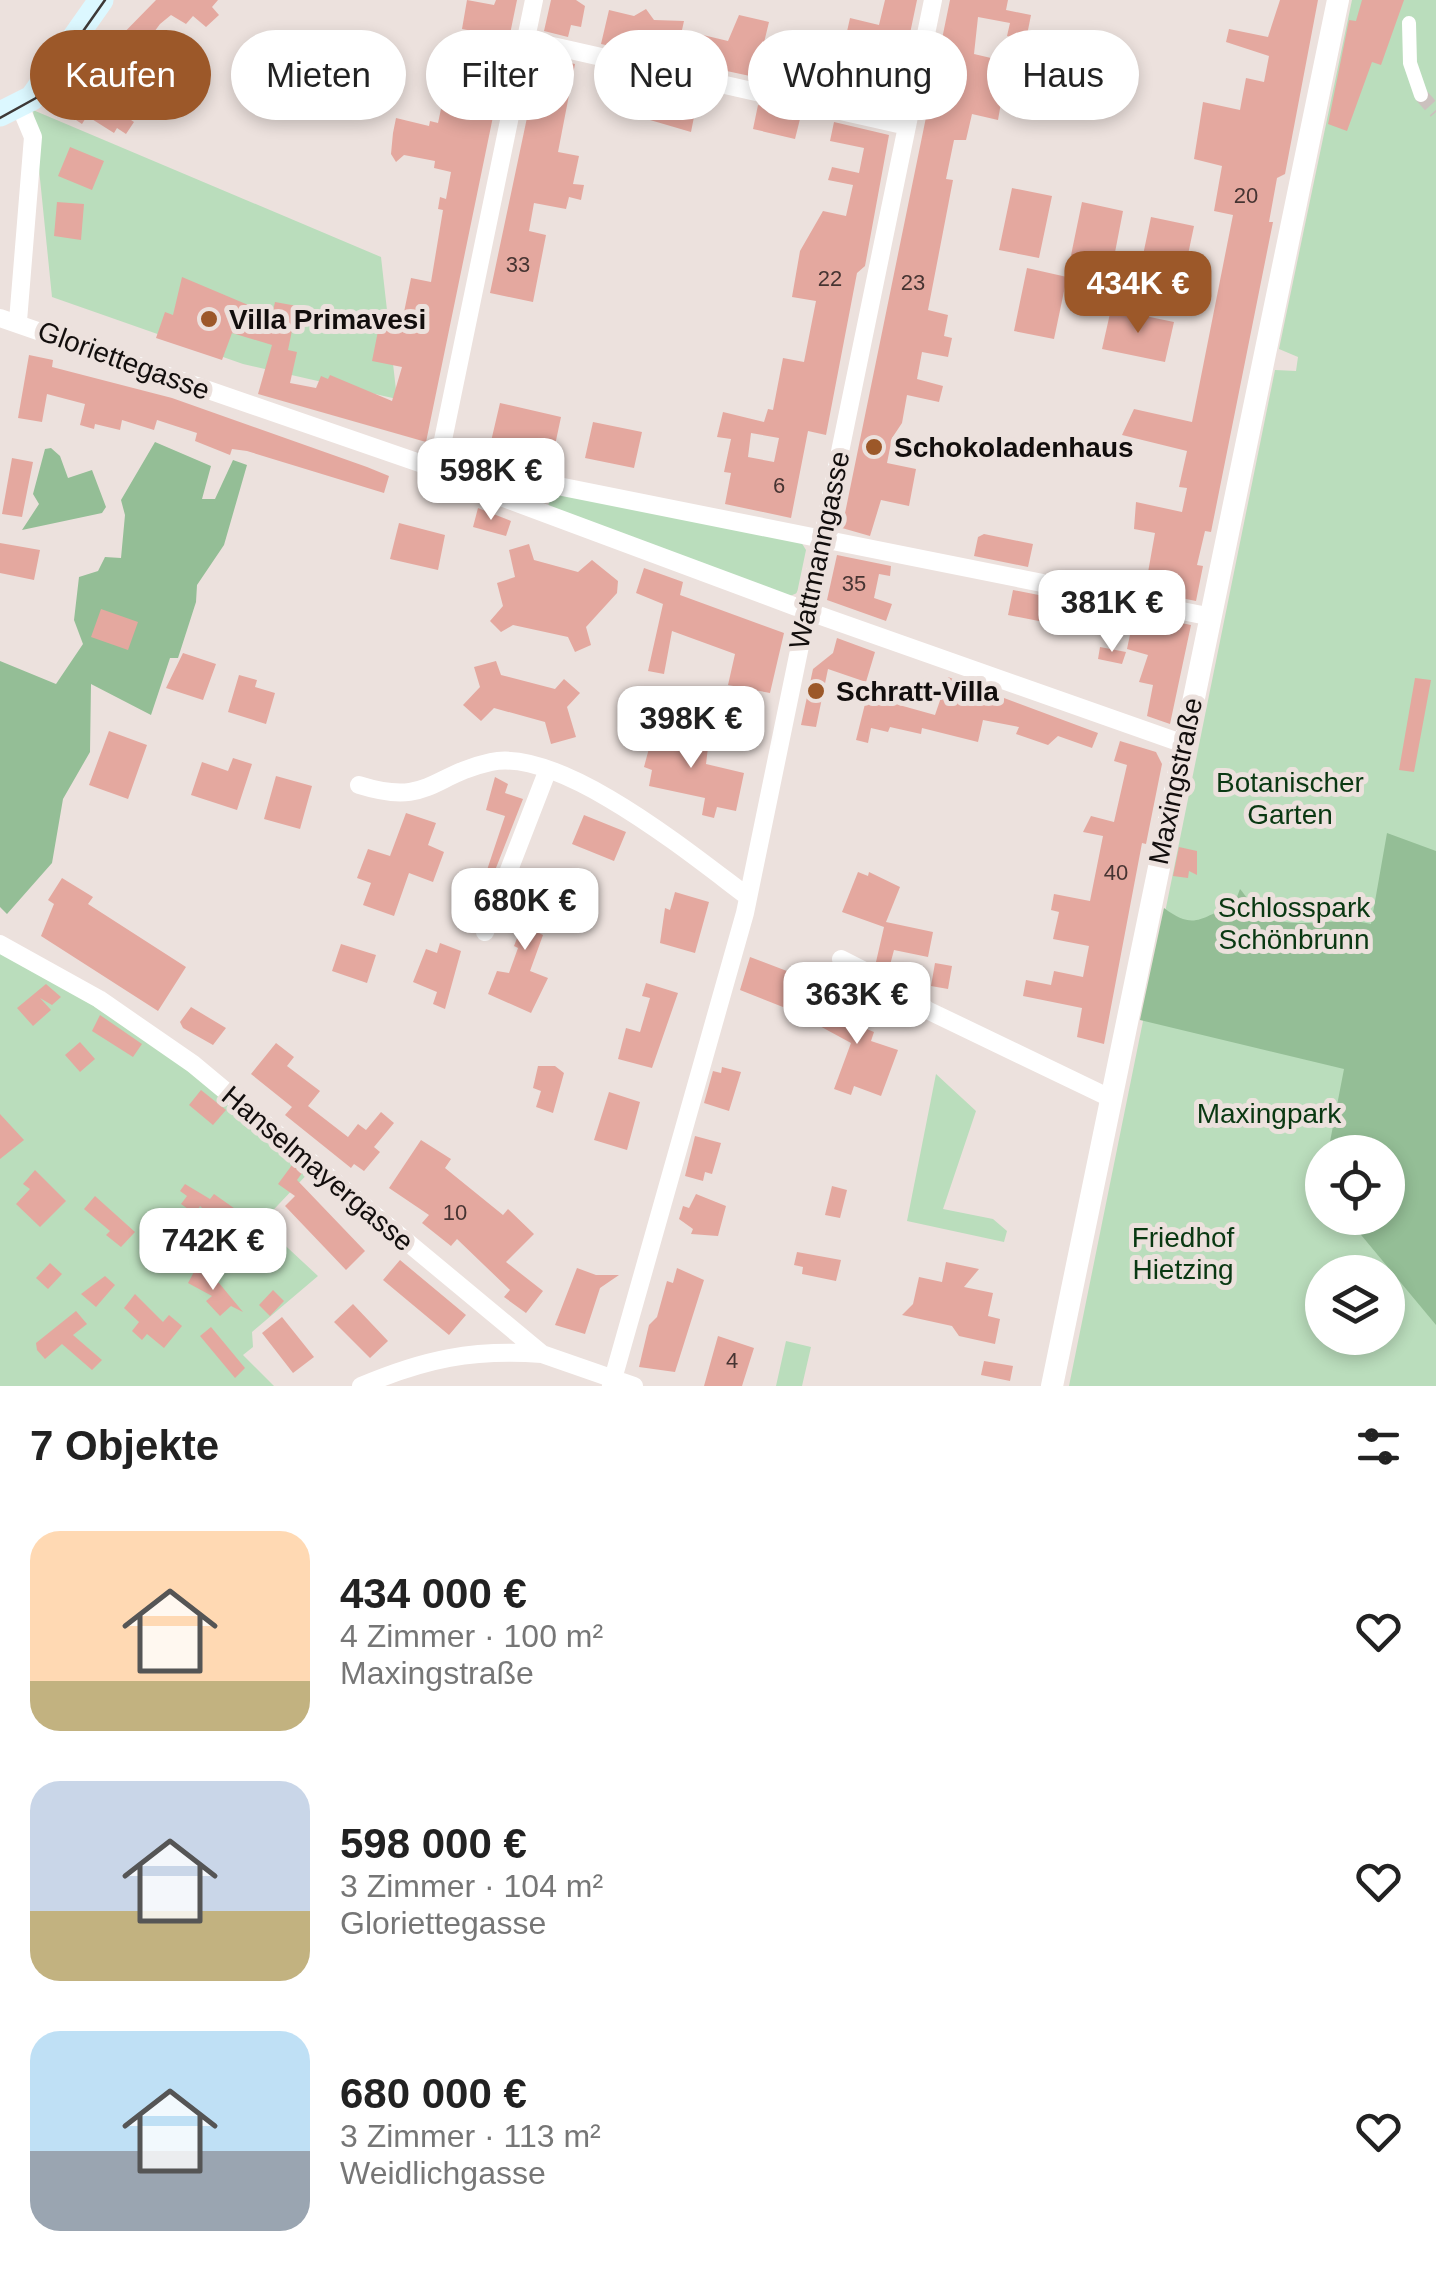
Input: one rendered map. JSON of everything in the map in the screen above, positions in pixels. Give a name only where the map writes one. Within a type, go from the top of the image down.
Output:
[{"type":"main road","points":[[10,110],[40,87],[100,0]]},
{"type":"street","points":[[528,30],[534,0]]},
{"type":"street","name":"Wattmanngasse","points":[[612,1382],[747,896],[933,0]]},
{"type":"street","name":"Maxingstraße","points":[[1052,1386],[1207,616],[1338,0]]},
{"type":"street","points":[[1409,24],[1410,64],[1422,95]]},
{"type":"street","points":[[574,51],[907,126]]},
{"type":"street","name":"Gloriettegasse","points":[[10,110],[33,137],[9,320],[437,469],[807,612],[1184,744]]},
{"type":"street","points":[[437,469],[509,120]]},
{"type":"street","name":"Gloriettegasse","points":[[437,469],[483,471],[546,483],[1207,616]]},
{"type":"street","points":[[538,511],[546,483]]},
{"type":"street","points":[[359,784],[390,794],[420,793],[493,762],[522,763],[608,794],[747,896]]},
{"type":"street","points":[[485,932],[547,772]]},
{"type":"street","name":"Hanselmayergasse","points":[[0,944],[98,999],[193,1064],[542,1354],[612,1382],[634,1386]]},
{"type":"street","points":[[841,958],[904,991],[927,1010],[1108,1097]]},
{"type":"street","points":[[361,1386],[402,1368],[474,1352],[542,1354]]},
{"type":"green space","name":"Schlosspark Schönbrunn","points":[[1352,0],[1436,0],[1436,1386],[1069,1386],[1275,370],[1296,371],[1298,357],[1279,349]]},
{"type":"green space","points":[[34,120],[57,120],[381,257],[397,399],[243,364],[52,297]]},
{"type":"green space","points":[[155,442],[211,466],[202,499],[215,499],[233,460],[247,465],[224,545],[197,585],[196,602],[178,658],[170,658],[151,715],[91,684],[90,752],[63,799],[52,863],[7,914],[0,907],[0,661],[56,684],[83,644],[74,620],[79,577],[98,571],[105,557],[121,558],[125,515],[121,500]]},
{"type":"green space","points":[[51,448],[60,456],[68,478],[92,470],[106,507],[102,513],[22,530],[39,504],[33,494],[45,449]]},
{"type":"green space","points":[[552,490],[801,542],[806,550],[797,593],[790,596],[548,507]]},
{"type":"green space","points":[[1387,833],[1436,851],[1436,1325],[1405,1288],[1405,1255],[1378,1255],[1361,1235],[1405,1235],[1405,1135],[1331,1135],[1344,1069],[1140,1020],[1164,908],[1184,919],[1199,920],[1234,905],[1240,889],[1258,911],[1273,919],[1371,924]]},
{"type":"green space","points":[[0,947],[97,1001],[314,1167],[261,1223],[318,1276],[252,1332],[253,1347],[243,1355],[274,1386],[0,1386]]},
{"type":"green space","points":[[936,1074],[976,1111],[943,1209],[993,1219],[1007,1231],[1004,1242],[907,1221]]},
{"type":"green space","points":[[786,1341],[811,1347],[802,1386],[776,1386]]},
{"type":"building","points":[[156,0],[218,0],[212,7],[219,15],[206,27],[193,16],[186,24],[171,15],[156,30],[127,30]]},
{"type":"building","points":[[467,0],[494,5],[496,0],[517,0],[511,30],[462,29]]},
{"type":"building","points":[[551,0],[576,0],[585,6],[581,27],[544,30]]},
{"type":"building","points":[[885,0],[917,0],[911,30],[847,30],[850,18],[879,25]]},
{"type":"building","points":[[950,0],[1008,0],[1006,10],[1031,15],[1028,30],[1008,30],[1010,23],[978,17],[974,54],[987,57],[987,117],[972,114],[966,140],[954,140],[946,179],[953,180],[928,310],[948,315],[944,336],[952,338],[948,357],[922,352],[917,379],[943,386],[939,402],[907,395],[902,423],[892,438],[887,463],[916,469],[909,506],[881,500],[870,536],[842,528],[925,120],[967,120],[967,30],[944,30]]},
{"type":"building","points":[[1280,0],[1318,0],[1285,174],[1277,178],[1269,222],[1273,222],[1211,532],[1205,531],[1197,565],[1203,566],[1196,601],[1131,588],[1133,575],[1147,578],[1155,533],[1134,529],[1136,502],[1182,512],[1187,488],[1179,487],[1187,451],[1122,435],[1134,409],[1192,422],[1233,215],[1214,211],[1222,166],[1194,159],[1203,102],[1240,110],[1246,78],[1264,82],[1269,56],[1226,42],[1229,29],[1268,37]]},
{"type":"building","points":[[1362,0],[1404,0],[1381,65],[1372,62],[1347,131],[1328,124],[1349,20],[1356,21]]},
{"type":"building","points":[[646,9],[654,20],[684,21],[682,30],[604,30],[609,10],[634,16]]},
{"type":"building","points":[[739,15],[769,22],[767,30],[748,30],[748,76],[728,71],[728,41]]},
{"type":"building","points":[[93,120],[134,122],[126,134],[117,128],[114,133]]},
{"type":"building","points":[[396,120],[429,126],[430,121],[492,120],[426,442],[258,394],[272,345],[232,333],[222,360],[156,338],[165,312],[173,315],[182,277],[272,315],[275,302],[297,306],[288,350],[297,352],[290,383],[316,388],[321,376],[328,379],[330,375],[392,401],[402,367],[372,361],[378,331],[365,329],[368,314],[402,322],[411,278],[431,282],[443,210],[438,209],[440,197],[446,199],[451,172],[434,168],[435,161],[404,155],[396,162],[391,154],[393,133]]},
{"type":"building","points":[[526,120],[564,120],[558,152],[579,156],[573,184],[584,185],[581,200],[569,197],[566,209],[534,203],[529,231],[546,235],[533,302],[490,293]]},
{"type":"building","points":[[650,120],[693,120],[691,132]]},
{"type":"building","points":[[755,120],[800,120],[795,139],[753,129]]},
{"type":"building","points":[[834,122],[889,135],[865,266],[857,273],[826,435],[808,431],[791,518],[725,504],[731,473],[724,472],[731,439],[717,437],[723,412],[764,422],[768,409],[773,410],[783,358],[804,362],[816,301],[792,297],[800,251],[823,211],[846,216],[853,185],[828,180],[832,167],[859,173],[864,148],[830,141]],"holes":[[[751,433],[779,438],[774,462],[748,457]]]},
{"type":"building","points":[[70,147],[104,161],[92,190],[58,176]]},
{"type":"building","points":[[1012,188],[1052,196],[1039,258],[999,250]]},
{"type":"building","points":[[57,202],[84,204],[81,240],[54,236]]},
{"type":"building","points":[[1082,202],[1123,211],[1111,273],[1069,265]]},
{"type":"building","points":[[1151,217],[1194,226],[1181,288],[1138,279]]},
{"type":"building","points":[[1027,268],[1067,277],[1054,339],[1014,331]]},
{"type":"building","points":[[1111,309],[1174,322],[1165,362],[1102,349]]},
{"type":"building","points":[[29,355],[53,360],[52,367],[172,398],[367,467],[389,476],[384,493],[247,451],[232,449],[230,455],[195,441],[197,433],[157,420],[154,430],[122,420],[120,430],[80,425],[85,404],[47,394],[42,422],[18,418]]},
{"type":"building","points":[[500,403],[561,417],[551,464],[535,460],[533,468],[500,462],[502,453],[489,450]]},
{"type":"building","points":[[593,422],[642,432],[634,468],[585,458]]},
{"type":"building","points":[[12,458],[33,462],[22,517],[2,514]]},
{"type":"building","points":[[478,508],[511,521],[506,536],[473,527]]},
{"type":"building","points":[[399,523],[445,535],[438,570],[390,559]]},
{"type":"building","points":[[984,534],[1033,544],[1028,567],[974,556],[978,537]]},
{"type":"building","points":[[0,543],[40,550],[34,580],[0,573]]},
{"type":"building","points":[[529,544],[534,560],[578,572],[592,560],[618,581],[617,593],[586,627],[591,645],[575,652],[568,637],[513,625],[501,632],[490,621],[503,606],[497,583],[515,577],[509,550]]},
{"type":"building","points":[[837,555],[891,566],[890,576],[879,574],[874,598],[892,604],[886,621],[827,600]]},
{"type":"building","points":[[644,568],[683,582],[680,595],[784,633],[770,693],[728,685],[735,654],[672,631],[664,674],[648,671],[663,604],[636,593]]},
{"type":"building","points":[[1013,590],[1064,600],[1059,625],[1008,615]]},
{"type":"building","points":[[101,609],[138,622],[128,650],[91,637]]},
{"type":"building","points":[[1126,612],[1191,625],[1170,724],[1147,716],[1153,685],[1139,682],[1148,655],[1127,649],[1132,625],[1124,624]]},
{"type":"building","name":"Schratt-Villa","points":[[837,638],[875,652],[866,682],[828,669],[816,727],[801,725],[813,669],[833,653]]},
{"type":"building","points":[[1100,647],[1126,652],[1122,664],[1098,659]]},
{"type":"building","points":[[183,653],[216,664],[203,700],[166,688]]},
{"type":"building","points":[[496,661],[501,675],[555,689],[564,679],[580,693],[567,707],[576,737],[551,744],[545,722],[494,708],[481,721],[463,705],[480,687],[474,667]]},
{"type":"building","points":[[239,675],[257,680],[255,687],[275,693],[266,724],[228,712]]},
{"type":"building","points":[[948,677],[1098,733],[1092,748],[1058,736],[1048,745],[1016,734],[1019,727],[983,720],[978,742],[922,728],[921,734],[890,727],[888,732],[871,728],[868,743],[856,740],[867,696],[935,715]]},
{"type":"building","points":[[1415,678],[1431,680],[1414,772],[1399,770]]},
{"type":"building","points":[[655,726],[709,739],[706,764],[744,773],[736,811],[717,807],[714,818],[702,815],[705,798],[649,786],[652,770],[644,767]]},
{"type":"building","points":[[109,731],[147,745],[128,799],[89,785]]},
{"type":"building","points":[[1120,741],[1156,752],[1162,764],[1146,844],[1142,843],[1104,1044],[1077,1037],[1082,1008],[1023,996],[1026,980],[1051,985],[1054,971],[1083,977],[1089,946],[1053,939],[1059,912],[1051,910],[1054,894],[1090,901],[1103,836],[1083,832],[1091,816],[1114,822],[1127,765],[1114,761]]},
{"type":"building","points":[[233,758],[252,764],[237,810],[191,795],[202,762],[228,771]]},
{"type":"building","points":[[276,776],[312,786],[300,829],[264,819]]},
{"type":"building","points":[[495,777],[508,784],[505,793],[523,799],[494,873],[487,870],[505,816],[486,810]]},
{"type":"building","points":[[406,813],[436,823],[428,845],[444,852],[433,882],[409,873],[394,916],[363,905],[371,883],[357,878],[368,849],[390,856]]},
{"type":"building","points":[[584,815],[626,832],[614,861],[572,844]]},
{"type":"building","points":[[1179,847],[1197,851],[1197,875],[1189,871],[1188,878],[1173,876]]},
{"type":"building","points":[[858,872],[868,876],[869,872],[900,887],[886,922],[933,932],[928,957],[894,950],[890,965],[876,962],[884,927],[842,912]]},
{"type":"building","points":[[529,875],[550,883],[539,914],[545,916],[539,933],[543,935],[530,971],[548,978],[531,1013],[488,994],[497,971],[509,973],[518,948],[514,946],[528,910],[517,906]]},
{"type":"building","points":[[62,878],[93,897],[88,904],[186,967],[158,1011],[41,936],[54,904],[48,900]]},
{"type":"building","points":[[675,892],[709,902],[695,953],[660,943],[665,908],[670,910]]},
{"type":"building","points":[[440,943],[461,951],[445,1009],[433,1004],[437,992],[413,982],[426,949],[437,953]]},
{"type":"building","points":[[341,944],[376,955],[367,983],[332,971]]},
{"type":"building","points":[[750,957],[800,976],[788,1009],[740,990]]},
{"type":"building","points":[[935,963],[952,966],[948,989],[931,986]]},
{"type":"building","points":[[646,983],[678,993],[652,1068],[618,1059],[626,1028],[640,1032],[650,998],[642,996]]},
{"type":"building","points":[[46,984],[61,997],[52,1005],[40,998],[51,1010],[33,1026],[17,1008]]},
{"type":"building","points":[[829,991],[865,1004],[857,1025],[874,1032],[871,1041],[898,1050],[881,1096],[854,1086],[851,1095],[834,1089],[851,1043],[816,1024]]},
{"type":"building","points":[[191,1007],[226,1028],[213,1045],[183,1028],[180,1022]]},
{"type":"building","points":[[100,1015],[142,1044],[133,1057],[92,1031]]},
{"type":"building","points":[[80,1042],[95,1059],[80,1072],[65,1055]]},
{"type":"building","points":[[276,1043],[294,1057],[287,1066],[320,1091],[308,1106],[348,1137],[358,1124],[366,1130],[381,1112],[394,1123],[374,1147],[380,1152],[364,1171],[354,1164],[351,1168],[285,1115],[292,1107],[251,1074]]},
{"type":"building","points":[[538,1066],[555,1066],[564,1073],[553,1113],[536,1107],[541,1091],[533,1088]]},
{"type":"building","points":[[722,1067],[741,1072],[729,1111],[704,1103],[713,1071],[721,1073]]},
{"type":"building","points":[[201,1090],[226,1110],[213,1125],[189,1105]]},
{"type":"building","points":[[609,1092],[640,1102],[627,1150],[594,1140]]},
{"type":"building","points":[[0,1114],[24,1140],[0,1159]]},
{"type":"building","points":[[695,1136],[721,1143],[712,1174],[705,1172],[703,1181],[685,1176]]},
{"type":"building","points":[[421,1140],[451,1159],[445,1168],[503,1215],[508,1209],[534,1234],[506,1262],[543,1291],[526,1313],[504,1297],[510,1290],[457,1239],[451,1246],[422,1223],[429,1215],[389,1188]]},
{"type":"building","points":[[292,1165],[302,1173],[297,1180],[365,1251],[346,1270],[285,1206],[295,1196],[278,1184]]},
{"type":"building","points":[[35,1170],[66,1201],[40,1227],[16,1204],[30,1189],[23,1184]]},
{"type":"building","points":[[185,1184],[210,1199],[214,1194],[248,1218],[242,1225],[267,1237],[260,1252],[242,1245],[200,1206],[195,1214],[181,1204],[187,1196],[180,1191]]},
{"type":"building","points":[[832,1186],[847,1190],[840,1218],[825,1215]]},
{"type":"building","points":[[696,1194],[726,1206],[718,1236],[691,1234],[693,1229],[679,1219],[683,1206],[689,1208]]},
{"type":"building","points":[[95,1196],[135,1232],[121,1247],[106,1235],[110,1231],[84,1209]]},
{"type":"building","points":[[155,1230],[197,1254],[187,1271],[146,1247]]},
{"type":"building","points":[[797,1252],[841,1260],[836,1281],[802,1274],[803,1267],[794,1265]]},
{"type":"building","points":[[400,1260],[466,1315],[449,1335],[383,1280]]},
{"type":"building","points":[[946,1262],[979,1269],[964,1287],[993,1293],[988,1316],[1000,1319],[995,1344],[959,1336],[952,1326],[902,1315],[913,1304],[919,1277],[942,1282]]},
{"type":"building","points":[[50,1263],[62,1274],[48,1289],[36,1278]]},
{"type":"building","points":[[577,1268],[596,1275],[619,1275],[600,1288],[585,1334],[555,1325]]},
{"type":"building","points":[[677,1268],[704,1280],[675,1372],[639,1367],[649,1325],[657,1317],[667,1281],[673,1283]]},
{"type":"building","points":[[195,1270],[219,1283],[243,1312],[231,1306],[220,1316],[206,1301],[212,1296],[188,1283]]},
{"type":"building","points":[[105,1276],[115,1285],[96,1307],[81,1294]]},
{"type":"building","points":[[273,1290],[284,1301],[270,1316],[259,1305]]},
{"type":"building","points":[[135,1294],[163,1322],[169,1315],[182,1326],[164,1348],[147,1334],[142,1340],[132,1331],[139,1322],[124,1308]]},
{"type":"building","points":[[353,1304],[388,1341],[370,1358],[334,1322]]},
{"type":"building","points":[[76,1311],[87,1324],[73,1335],[102,1360],[92,1370],[62,1344],[45,1359],[37,1350],[36,1343]]},
{"type":"building","points":[[282,1317],[314,1357],[293,1373],[262,1333]]},
{"type":"building","points":[[211,1327],[245,1368],[235,1378],[200,1336]]},
{"type":"building","points":[[718,1336],[754,1348],[742,1386],[704,1386]]},
{"type":"building","points":[[984,1361],[1013,1366],[1010,1381],[981,1375]]},
{"type":"tunnel","points":[[1421,95],[1436,112]]},
{"type":"tram line","points":[[0,118],[36,98],[105,0]]},
{"type":"place","name":"Villa Primavesi","points":[[209,319]]},
{"type":"place","name":"Schokoladenhaus","points":[[874,447]]},
{"type":"place","name":"Schratt-Villa","points":[[816,691]]},
{"type":"park label","name":"Botanischer Garten","points":[[1290,798]]},
{"type":"park label","name":"Maxingpark","points":[[1269,1113]]},
{"type":"park label","name":"Friedhof Hietzing","points":[[1183,1253]]}]
